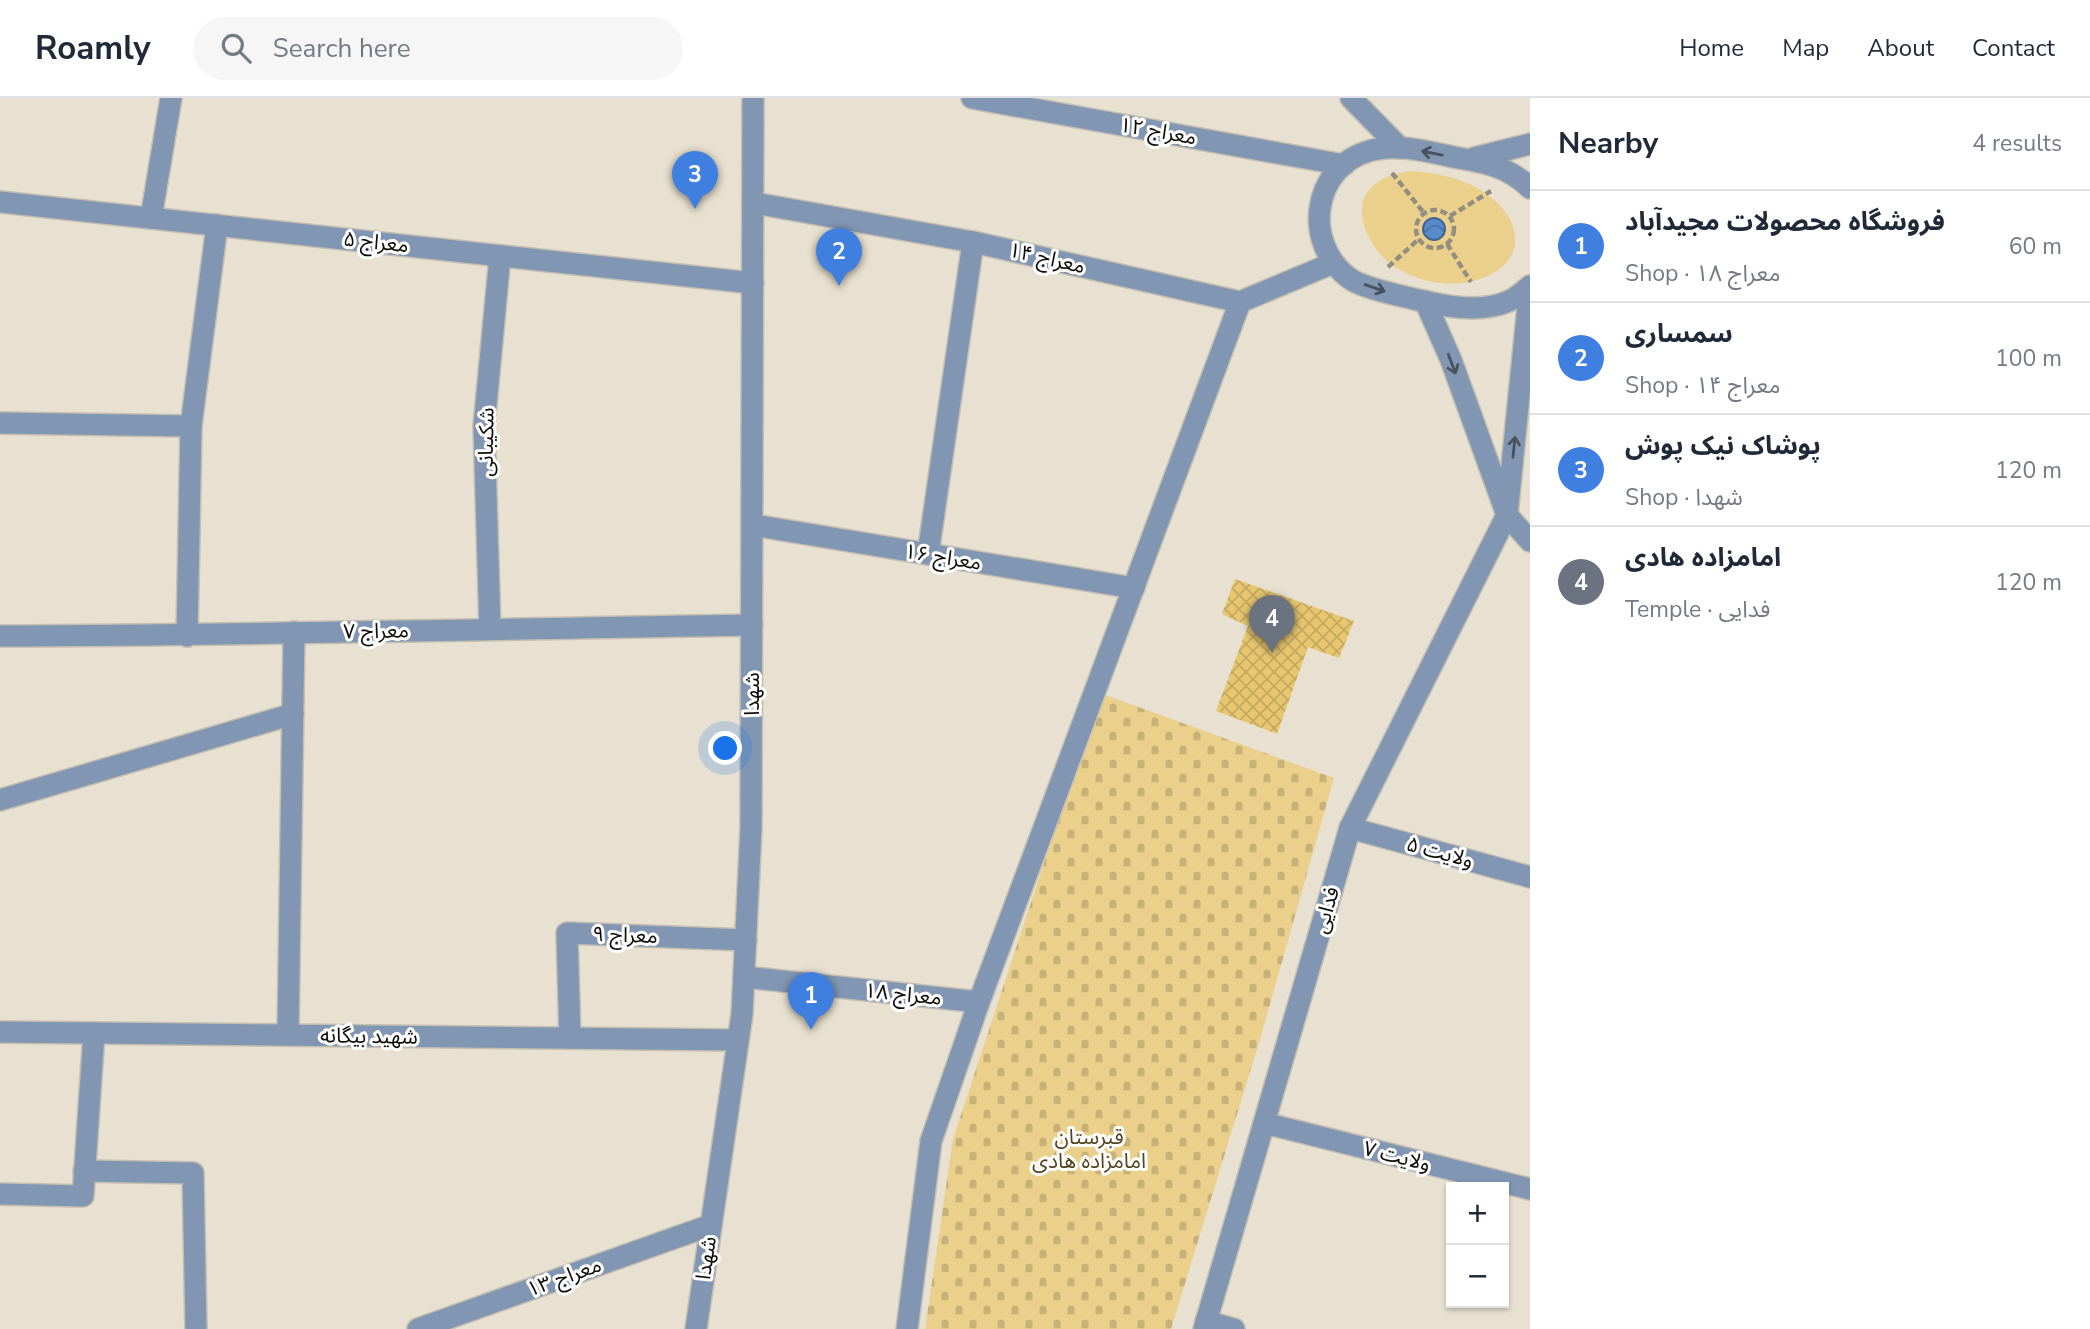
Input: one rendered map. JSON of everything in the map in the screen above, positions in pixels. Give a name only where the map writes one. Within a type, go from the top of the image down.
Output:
[{"type":"street","points":[[152,218],[171,98]]},
{"type":"street","name":"شهدا","points":[[696,1329],[738,1040],[746,940],[751,828],[753,98]]},
{"type":"street","name":"معراج ۱۲","points":[[972,98],[1344,165]]},
{"type":"street","points":[[1351,98],[1400,148]]},
{"type":"street","points":[[1469,160],[1530,144]]},
{"type":"street","points":[[1530,188],[1519,177],[1505,170],[1469,160],[1389,147],[1367,151],[1344,165],[1332,177],[1322,197],[1318,219],[1321,241],[1333,263],[1351,280],[1387,292],[1425,301],[1486,308],[1510,301],[1530,286]]},
{"type":"street","name":"معراج ۵","points":[[0,202],[753,282]]},
{"type":"street","name":"معراج ۱۴","points":[[754,203],[973,242],[1240,302]]},
{"type":"street","points":[[187,636],[191,426],[217,225]]},
{"type":"street","points":[[928,554],[973,242]]},
{"type":"street","name":"شکیبانی","points":[[490,629],[484,426],[500,256]]},
{"type":"street","points":[[907,1329],[932,1141],[979,1002],[1240,302],[1333,263]]},
{"type":"street","points":[[1507,515],[1530,286]]},
{"type":"street","points":[[1425,301],[1451,360],[1507,515],[1530,541]]},
{"type":"street","points":[[0,423],[191,426]]},
{"type":"street","name":"فدایی","points":[[1205,1325],[1350,828],[1507,515]]},
{"type":"street","name":"معراج ۱۶","points":[[753,525],[1134,588]]},
{"type":"street","name":"معراج ۷","points":[[0,636],[187,636],[752,625]]},
{"type":"street","points":[[288,1035],[294,632]]},
{"type":"street","points":[[0,800],[293,714]]},
{"type":"street","name":"ولایت ۵","points":[[1350,828],[1530,877]]},
{"type":"street","name":"معراج ۹","points":[[570,1038],[567,933],[746,940]]},
{"type":"street","name":"معراج ۱۸","points":[[744,977],[979,1002]]},
{"type":"street","name":"شهید بیگانه","points":[[0,1032],[738,1040]]},
{"type":"street","points":[[0,1194],[83,1196],[94,1033]]},
{"type":"street","name":"ولایت ۷","points":[[1264,1123],[1530,1189]]},
{"type":"street","points":[[84,1171],[193,1173],[196,1329]]},
{"type":"street","name":"معراج ۱۳","points":[[418,1329],[711,1225]]},
{"type":"street","points":[[1205,1325],[1234,1329]]},
{"type":"path","points":[[1393,174],[1424,214]]},
{"type":"path","points":[[1450,216],[1487,195]]},
{"type":"path","points":[[1433,209],[1450,216],[1454,228],[1447,244],[1429,247],[1419,239],[1417,220],[1424,214],[1433,209]]},
{"type":"path","points":[[1391,264],[1419,239]]},
{"type":"path","points":[[1447,244],[1471,282]]},
{"type":"green space","points":[[1413,171],[1463,181],[1495,201],[1507,214],[1515,242],[1512,255],[1503,266],[1488,276],[1448,284],[1408,274],[1384,258],[1366,230],[1362,209],[1364,199],[1369,190],[1384,178]]},
{"type":"green space","name":"قبرستان امامزاده هادی","points":[[1100,693],[1334,778],[1261,1036],[1171,1329],[925,1329],[953,1139]]},
{"type":"water","points":[[1434,218],[1444,225],[1445,229],[1438,239],[1434,240],[1424,233],[1423,229],[1430,219]]},
{"type":"building","points":[[1235,579],[1354,621],[1339,658],[1308,647],[1277,734],[1216,711],[1248,626],[1222,614]]},
{"type":"place","name":"پوشاک نیک پوش","points":[[695,209]]},
{"type":"place","name":"سمساری","points":[[839,286]]},
{"type":"place","name":"امامزاده هادی","points":[[1272,653]]},
{"type":"place","name":"فروشگاه محصولات مجیدآباد","points":[[811,1030]]}]
